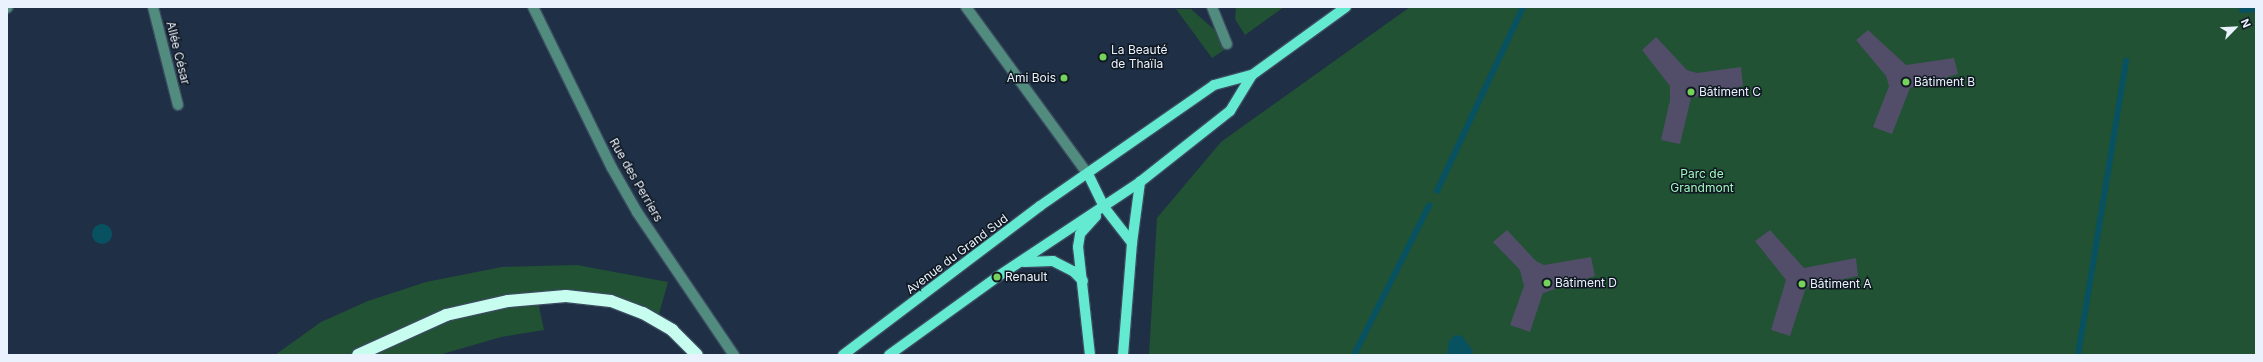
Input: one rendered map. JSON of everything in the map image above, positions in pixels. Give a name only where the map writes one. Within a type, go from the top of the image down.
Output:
[{"type":"highway","points":[[358,355],[446,315],[508,300],[566,296],[611,302],[643,313],[672,330],[697,355]]},
{"type":"main road","points":[[889,355],[1020,263],[1140,182],[1230,111],[1252,75],[1345,7]]},
{"type":"main road","name":"Avenue du Grand Sud","points":[[843,355],[1040,206],[1214,85],[1252,75]]},
{"type":"main road","points":[[1088,174],[1104,207],[1132,242]]},
{"type":"main road","points":[[1123,355],[1132,242],[1140,182]]},
{"type":"main road","points":[[1090,355],[1078,247],[1080,234],[1104,207]]},
{"type":"main road","points":[[1020,263],[1053,261],[1073,271],[1083,282]]},
{"type":"street","name":"Allée César","points":[[153,7],[178,105]]},
{"type":"street","name":"Rue des Perriers","points":[[534,7],[612,168],[637,212],[734,355]]},
{"type":"street","points":[[966,7],[1088,174]]},
{"type":"street","points":[[1212,7],[1227,44]]},
{"type":"green space","points":[[1236,7],[1284,7],[1245,35],[1235,19]]},
{"type":"green space","name":"Parc de Grandmont","points":[[1410,7],[2256,7],[2256,355],[1149,355],[1157,218],[1221,142]]},
{"type":"green space","points":[[1176,9],[1191,9],[1218,33],[1227,48],[1212,58]]},
{"type":"green space","points":[[577,265],[668,282],[657,321],[628,306],[537,297],[544,330],[501,337],[439,355],[275,355],[321,322],[368,301],[426,282],[502,267]]},
{"type":"water","points":[[98,224],[106,224],[112,230],[112,238],[106,244],[98,244],[92,238],[92,230]]},
{"type":"water","points":[[1455,335],[1462,336],[1473,351],[1472,355],[1447,354],[1449,341]]},
{"type":"building","name":"Bâtiment B","points":[[1868,30],[1906,65],[1954,58],[1958,74],[1910,88],[1892,134],[1873,127],[1889,86],[1886,76],[1856,40]]},
{"type":"building","name":"Bâtiment C","points":[[1656,37],[1687,70],[1697,73],[1741,67],[1743,86],[1691,98],[1680,144],[1661,140],[1670,100],[1670,86],[1642,50]]},
{"type":"building","name":"Bâtiment D","points":[[1507,230],[1536,261],[1544,265],[1591,257],[1595,276],[1543,293],[1530,332],[1510,325],[1524,286],[1520,270],[1493,242]]},
{"type":"building","name":"Bâtiment A","points":[[1770,230],[1804,268],[1856,258],[1858,276],[1806,287],[1790,336],[1771,330],[1786,280],[1755,241]]},
{"type":"waterway","points":[[1437,191],[1523,7]]},
{"type":"waterway","points":[[2242,10],[2256,9]]},
{"type":"waterway","points":[[2078,355],[2126,61]]},
{"type":"waterway","points":[[1354,355],[1429,206]]},
{"type":"place","name":"La Beauté de Thaïla","points":[[1103,57]]},
{"type":"place","name":"Ami Bois","points":[[1064,78]]},
{"type":"place","name":"Bâtiment B","points":[[1906,82]]},
{"type":"place","name":"Bâtiment C","points":[[1691,92]]},
{"type":"place","name":"Renault","points":[[997,277]]},
{"type":"place","name":"Bâtiment D","points":[[1547,283]]},
{"type":"place","name":"Bâtiment A","points":[[1802,284]]}]
